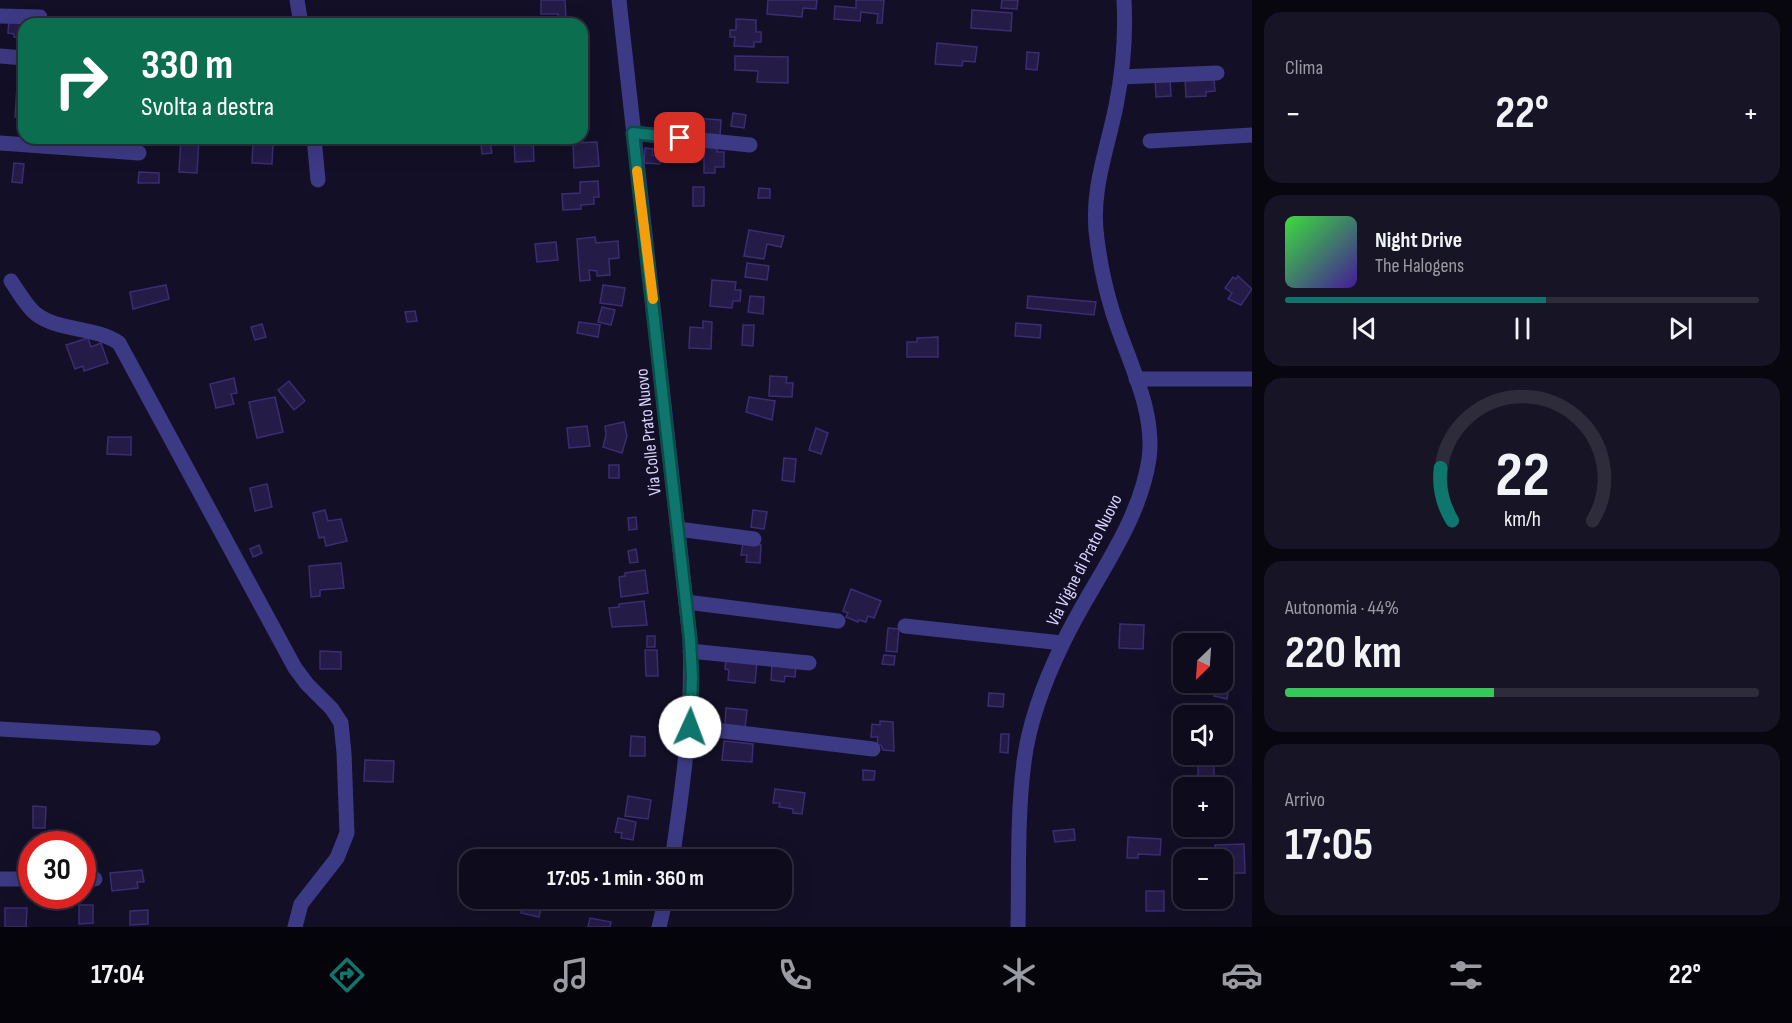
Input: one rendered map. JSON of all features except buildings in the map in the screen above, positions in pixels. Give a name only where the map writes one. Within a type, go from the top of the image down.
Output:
[{"type":"street","points":[[297,0],[300,18]]},
{"type":"street","name":"Via Colle Prato Nuovo","points":[[619,0],[690,651],[690,727],[673,849]]},
{"type":"street","name":"Via Vigne di Prato Nuovo","points":[[1018,927],[1024,762],[1039,702],[1062,643],[1136,507],[1149,461],[1148,420],[1112,309],[1103,273],[1095,218],[1096,189],[1121,77],[1126,30],[1124,0]]},
{"type":"street","points":[[0,16],[40,17]]},
{"type":"street","points":[[0,56],[18,58]]},
{"type":"street","points":[[1121,77],[1217,74]]},
{"type":"street","points":[[633,133],[750,146]]},
{"type":"street","points":[[1150,141],[1252,135]]},
{"type":"street","points":[[0,143],[138,153]]},
{"type":"street","points":[[315,144],[318,180]]},
{"type":"street","points":[[10,281],[32,310],[40,316],[59,325],[95,333],[119,343],[295,668],[332,709],[340,723],[345,763],[347,833],[337,858],[301,904],[296,927]]},
{"type":"street","points":[[1136,379],[1252,379]]},
{"type":"street","points":[[678,529],[754,539]]},
{"type":"street","points":[[686,602],[838,621]]},
{"type":"street","points":[[905,626],[1062,643]]},
{"type":"street","points":[[690,651],[809,663]]},
{"type":"street","points":[[690,727],[873,749]]},
{"type":"street","points":[[0,729],[153,738]]},
{"type":"street","points":[[0,879],[18,879]]},
{"type":"street","points":[[659,927],[663,909]]},
{"type":"slow traffic","points":[[637,171],[653,299]]},
{"type":"route","points":[[680,138],[633,133],[655,311],[690,639],[692,677],[690,727]]}]
